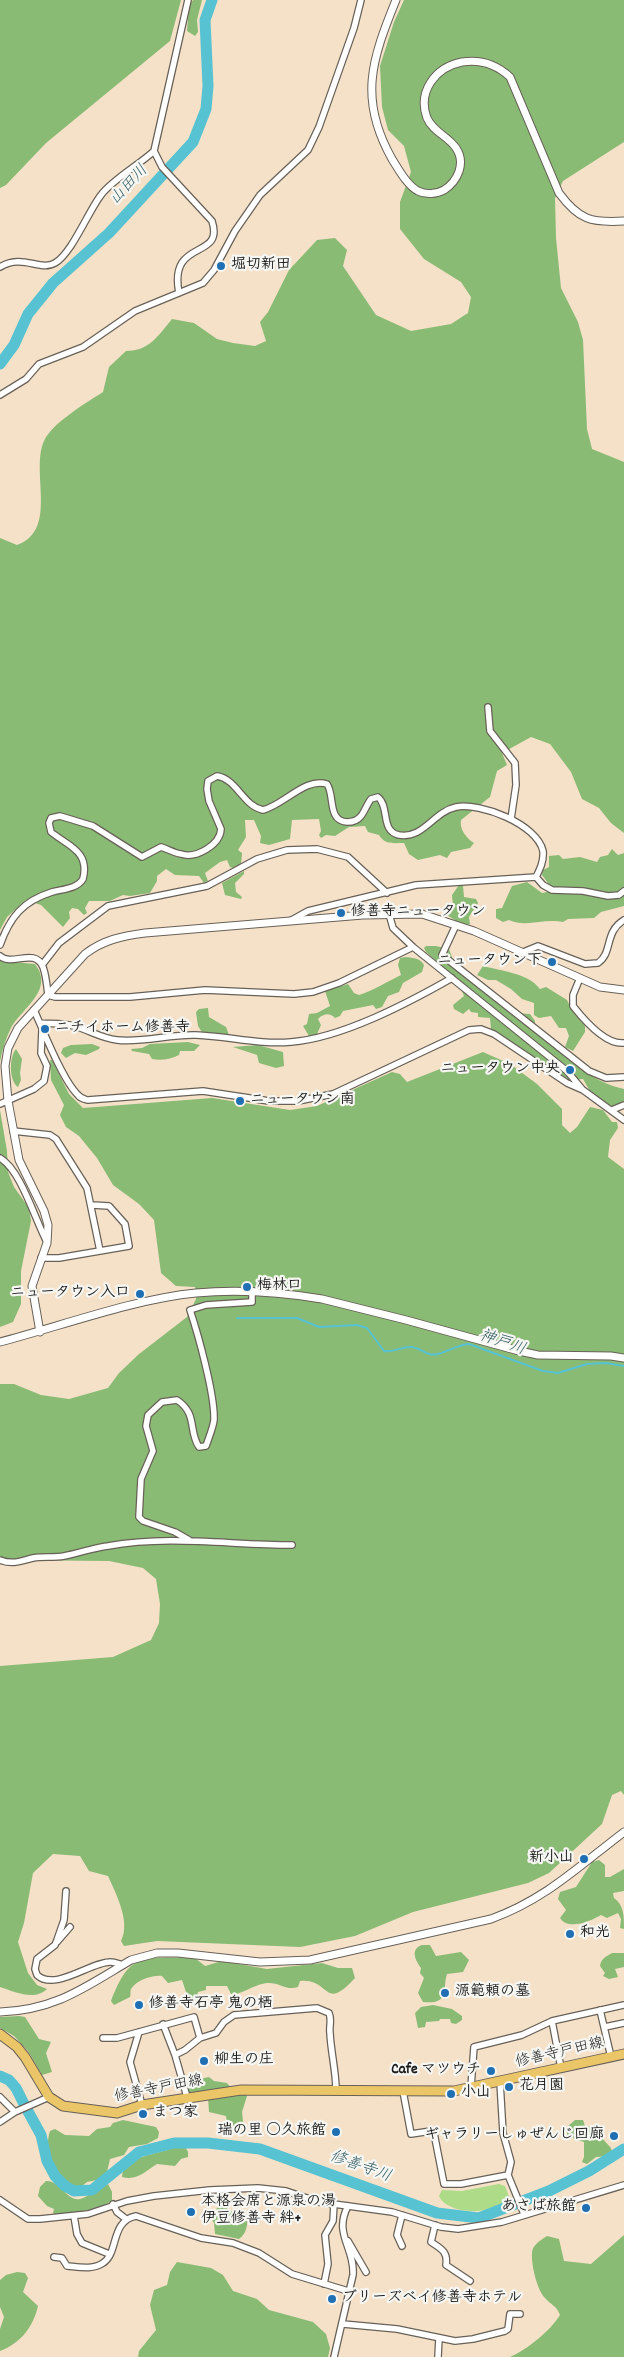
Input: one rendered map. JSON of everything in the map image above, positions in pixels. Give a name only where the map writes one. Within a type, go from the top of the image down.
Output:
[{"type":"main road","points":[[0,2034],[18,2047],[46,2098]]},
{"type":"main road","name":"修善寺戸田線","points":[[46,2098],[63,2106],[117,2113],[142,2105],[241,2090],[454,2091],[624,2054]]},
{"type":"street","points":[[0,267],[12,260],[20,260],[42,266],[55,263],[67,249],[102,193],[154,150],[188,0]]},
{"type":"street","points":[[0,395],[26,379],[39,364],[83,348],[135,311],[203,282],[214,270],[235,231],[260,194],[308,150],[351,36],[361,0]]},
{"type":"street","points":[[396,0],[378,45],[372,103],[382,140],[411,185],[423,192],[441,192],[457,179],[460,170],[460,159],[456,147],[435,130],[427,118],[425,104],[430,79],[454,64],[470,61],[485,62],[499,67],[510,77],[559,193],[565,202],[589,221],[624,221]]},
{"type":"street","points":[[154,150],[162,167],[212,221],[214,228],[211,242],[206,248],[186,256],[180,263],[177,272],[179,293]]},
{"type":"street","points":[[488,707],[490,731],[515,763],[516,785],[511,819]]},
{"type":"street","points":[[0,945],[9,922],[18,909],[31,900],[74,886],[83,879],[84,864],[81,853],[51,832],[49,823],[51,818],[60,816],[93,826],[142,857],[162,847],[181,854],[198,853],[219,840],[221,835],[221,829],[207,789],[208,781],[217,776],[227,780],[252,804],[263,810],[273,807],[313,784],[327,784],[330,789],[333,811],[336,817],[343,822],[358,819],[370,799],[378,797],[385,807],[387,824],[390,830],[398,835],[407,835],[421,831],[439,814],[456,807],[474,807],[511,819],[525,827],[541,846],[543,861],[536,877]]},
{"type":"street","points":[[42,965],[59,943],[108,906],[207,886],[274,853],[301,848],[317,849],[348,857],[388,892]]},
{"type":"street","points":[[536,877],[543,885],[552,890],[583,891],[608,896],[619,895],[624,891]]},
{"type":"street","points":[[289,922],[308,911],[416,884],[536,877]]},
{"type":"street","points":[[389,914],[393,928],[413,947],[567,1070],[583,1090]]},
{"type":"street","points":[[40,1332],[32,1286],[47,1242],[48,1226],[44,1211],[19,1160],[6,1084],[8,1048],[18,1028],[85,954],[96,945],[109,940],[144,933],[389,914],[422,914],[521,952],[600,987],[624,990]]},
{"type":"street","points":[[521,952],[538,946],[581,963],[598,963],[604,957],[611,933],[624,920]]},
{"type":"street","points":[[456,926],[442,954],[443,956],[589,1071],[606,1078],[624,1077]]},
{"type":"street","points":[[48,995],[67,998],[107,998],[205,990],[304,993],[339,983],[413,947]]},
{"type":"street","points":[[0,956],[10,960],[33,957],[42,965],[48,995]]},
{"type":"street","points":[[41,1027],[74,1026],[98,1036],[118,1040],[196,1035],[269,1042],[297,1042],[370,1019],[412,1000],[452,978]]},
{"type":"street","points":[[580,978],[573,995],[572,1002],[575,1008],[607,1039],[616,1043],[624,1043]]},
{"type":"street","points":[[34,1010],[73,1090],[81,1098],[88,1100],[203,1091],[283,1102],[306,1100],[333,1094],[437,1043],[474,1029],[494,1034],[567,1083],[583,1090],[624,1120]]},
{"type":"street","points":[[0,1104],[34,1089],[46,1077],[47,1066],[40,1045],[41,1027]]},
{"type":"street","points":[[612,1110],[624,1105]]},
{"type":"street","points":[[13,1131],[50,1135],[56,1139],[82,1180],[92,1205],[100,1251]]},
{"type":"street","points":[[0,1158],[12,1170],[35,1213],[47,1242]]},
{"type":"street","points":[[41,1258],[59,1258],[129,1246],[125,1224],[109,1206],[92,1205]]},
{"type":"street","points":[[189,1540],[139,1517],[141,1479],[153,1451],[147,1432],[148,1415],[162,1402],[177,1400],[183,1404],[192,1417],[195,1441],[199,1447],[206,1446],[213,1423],[213,1407],[204,1360],[190,1310],[206,1305],[252,1302],[252,1291]]},
{"type":"street","points":[[0,1342],[134,1305],[171,1297],[196,1293],[252,1291],[293,1294],[354,1307],[538,1355],[611,1356],[624,1358]]},
{"type":"street","points":[[0,1560],[16,1563],[34,1558],[62,1556],[121,1544],[189,1540],[292,1545]]},
{"type":"street","points":[[0,2012],[31,2009],[54,2003],[122,1965],[144,1956],[171,1953],[198,1954],[260,1962],[310,1960],[491,1918],[511,1911],[554,1887],[624,1832]]},
{"type":"street","points":[[55,1943],[64,1920],[66,1891]]},
{"type":"street","points":[[70,1927],[36,1959],[35,1969],[41,1979],[59,1979],[110,1961],[122,1965]]},
{"type":"street","points":[[471,2087],[474,2047],[522,2035],[552,2021],[624,2005]]},
{"type":"street","points":[[175,2055],[186,2050],[200,2038],[216,2032],[224,2022],[234,2015],[312,2007],[322,2009],[329,2013],[331,2018],[330,2036],[336,2072],[336,2090]]},
{"type":"street","points":[[600,2010],[611,2057]]},
{"type":"street","points":[[103,2038],[117,2038],[194,2017],[200,2038]]},
{"type":"street","points":[[552,2021],[562,2068]]},
{"type":"street","points":[[605,2027],[624,2023]]},
{"type":"street","points":[[163,2024],[175,2055],[187,2098]]},
{"type":"street","points":[[139,2032],[130,2062],[142,2105]]},
{"type":"street","points":[[500,2082],[502,2133],[511,2162],[508,2174],[523,2212]]},
{"type":"street","points":[[403,2091],[410,2134],[431,2131],[434,2133],[444,2184],[461,2184],[508,2174]]},
{"type":"street","points":[[0,2097],[16,2111]]},
{"type":"street","points":[[0,2122],[16,2111],[46,2098]]},
{"type":"street","points":[[0,2200],[28,2219],[88,2214],[113,2204],[154,2196],[230,2188],[275,2190],[334,2204],[402,2215],[435,2225],[458,2229],[479,2227],[523,2212],[624,2185]]},
{"type":"street","points":[[113,2204],[117,2212],[126,2219]]},
{"type":"street","points":[[324,2284],[328,2264],[325,2235],[333,2221],[334,2204]]},
{"type":"street","points":[[334,2357],[343,2324],[353,2268],[341,2222],[348,2206]]},
{"type":"street","points":[[402,2215],[397,2234],[402,2246]]},
{"type":"street","points":[[74,2216],[77,2234],[82,2243],[109,2254]]},
{"type":"street","points":[[54,2257],[62,2258],[67,2266],[88,2268],[104,2262],[126,2219],[136,2216],[201,2238],[233,2243],[259,2253],[292,2274],[348,2291]]},
{"type":"street","points":[[435,2225],[431,2242],[447,2256],[446,2265],[470,2281]]},
{"type":"street","points":[[343,2233],[366,2272]]},
{"type":"street","points":[[343,2324],[397,2328],[455,2341],[472,2340],[505,2330],[508,2328],[510,2314],[520,2314]]},
{"type":"street","points":[[438,2357],[439,2338]]},
{"type":"green space","points":[[0,0],[181,0],[170,41],[46,143],[6,185],[0,188]]},
{"type":"green space","points":[[193,0],[202,0],[197,20],[198,32],[195,36],[187,31],[189,6]]},
{"type":"green space","points":[[404,0],[624,0],[624,142],[563,181],[555,198],[556,238],[561,288],[578,322],[583,340],[587,429],[592,449],[624,462],[624,833],[611,823],[599,808],[582,799],[571,772],[550,744],[531,737],[502,753],[507,765],[497,771],[490,797],[461,820],[461,827],[464,833],[474,843],[470,848],[451,852],[447,858],[440,855],[418,860],[409,854],[404,843],[387,842],[379,835],[368,832],[365,826],[349,827],[335,836],[326,835],[321,838],[319,835],[321,831],[319,819],[292,820],[290,839],[269,845],[260,843],[261,836],[254,820],[245,820],[246,837],[238,850],[242,853],[241,865],[236,869],[230,867],[227,860],[220,862],[205,873],[208,881],[204,883],[199,876],[175,875],[166,869],[157,876],[157,881],[150,893],[130,896],[123,895],[110,901],[89,901],[85,908],[87,913],[84,915],[78,909],[72,908],[69,912],[70,918],[63,927],[41,905],[26,900],[7,917],[0,930],[0,538],[17,545],[30,537],[37,527],[41,499],[41,454],[48,434],[70,414],[103,392],[109,367],[126,351],[147,345],[157,337],[172,319],[194,323],[217,339],[233,343],[255,346],[266,341],[260,322],[268,312],[289,270],[317,240],[335,238],[347,250],[343,266],[376,315],[411,331],[451,324],[468,313],[471,297],[461,282],[424,259],[400,229],[400,202],[411,172],[404,146],[388,130],[382,107],[380,66],[394,22]]},
{"type":"green space","points":[[612,849],[618,855],[624,853],[624,906],[601,912],[594,918],[568,919],[563,922],[522,923],[509,920],[503,922],[496,918],[496,909],[502,908],[512,886],[527,882],[542,893],[547,892],[550,886],[542,875],[543,870],[549,867],[549,856],[559,855],[563,859],[580,857],[597,862],[600,857],[608,855]]},
{"type":"green space","points":[[244,871],[244,874],[235,883],[236,892],[242,897],[241,899],[225,895],[222,883]]},
{"type":"green space","points":[[459,885],[463,885],[464,897],[476,899],[478,903],[469,917],[470,924],[464,926],[447,915],[447,912],[453,908],[452,895]]},
{"type":"green space","points":[[426,946],[449,949],[457,971],[487,995],[501,1000],[517,1013],[530,1014],[535,1021],[535,1032],[538,1035],[566,1051],[576,1064],[588,1074],[624,1089],[624,1102],[616,1107],[609,1105],[591,1093],[583,1079],[568,1080],[562,1077],[523,1049],[493,1032],[490,1018],[478,1017],[478,1013],[471,1012],[469,1009],[463,1014],[454,1009],[453,1005],[464,996],[461,989],[452,983],[450,973],[426,952],[424,948]]},
{"type":"green space","points":[[406,957],[421,961],[424,965],[422,972],[403,983],[399,992],[388,996],[382,1007],[376,1009],[373,1005],[343,1011],[340,1016],[335,1018],[331,1015],[325,1015],[318,1019],[321,1025],[317,1034],[309,1036],[303,1026],[307,1024],[309,1014],[317,1013],[330,1006],[325,991],[348,984],[354,993],[359,995],[370,991],[401,975],[398,965],[400,958]]},
{"type":"green space","points":[[0,961],[35,964],[40,973],[41,982],[35,998],[11,1028],[4,1044],[0,1062]]},
{"type":"green space","points":[[483,966],[529,979],[540,989],[546,987],[567,1000],[573,1012],[585,1026],[585,1032],[573,1051],[565,1047],[569,1036],[566,1028],[559,1028],[551,1016],[539,1018],[534,1015],[534,1003],[522,999],[511,989],[496,980],[488,980],[477,975]]},
{"type":"green space","points":[[208,1008],[209,1017],[226,1027],[229,1035],[221,1037],[203,1034],[198,1026],[196,1012],[199,1009]]},
{"type":"green space","points":[[188,1042],[200,1045],[194,1051],[180,1051],[179,1055],[173,1058],[159,1060],[152,1059],[149,1054],[132,1051],[131,1049],[142,1048],[150,1044]]},
{"type":"green space","points":[[92,1044],[100,1047],[86,1055],[75,1053],[66,1058],[61,1053],[63,1048],[71,1045]]},
{"type":"green space","points":[[258,1045],[283,1052],[284,1066],[276,1068],[259,1063],[257,1055],[233,1047]]},
{"type":"green space","points":[[16,1049],[22,1059],[21,1080],[18,1087],[13,1080],[11,1069],[12,1057]]},
{"type":"green space","points":[[483,1052],[510,1064],[537,1084],[562,1109],[562,1125],[570,1133],[577,1127],[590,1107],[603,1110],[612,1122],[617,1122],[618,1128],[610,1140],[608,1157],[624,1169],[624,1795],[621,1791],[612,1795],[602,1824],[549,1873],[528,1883],[413,1912],[355,1936],[300,1947],[157,1941],[124,1946],[121,1941],[124,1925],[121,1908],[108,1876],[89,1871],[80,1856],[53,1854],[33,1873],[24,1923],[18,1942],[28,1973],[37,1985],[47,1989],[42,1993],[31,1995],[0,1987],[0,1666],[113,1657],[151,1640],[159,1623],[160,1604],[156,1579],[143,1568],[109,1561],[0,1560],[0,1384],[14,1384],[41,1395],[69,1399],[108,1388],[119,1373],[139,1354],[187,1317],[196,1299],[195,1287],[176,1286],[161,1273],[154,1220],[139,1204],[113,1185],[97,1158],[79,1136],[66,1127],[60,1115],[64,1105],[51,1080],[50,1060],[52,1060],[69,1094],[83,1108],[212,1098],[290,1110],[317,1106],[392,1072],[400,1074],[407,1082]]},
{"type":"green space","points":[[0,1110],[7,1151],[8,1172],[14,1187],[29,1208],[31,1221],[21,1271],[21,1304],[13,1322],[0,1327]]},
{"type":"green space","points":[[599,1860],[605,1865],[605,1877],[610,1877],[624,1869],[624,1891],[613,1893],[614,1898],[620,1904],[623,1911],[624,1929],[620,1928],[621,1919],[618,1913],[607,1918],[601,1915],[580,1924],[568,1924],[560,1918],[566,1910],[558,1899],[560,1892],[576,1887],[592,1862]]},
{"type":"green space","points":[[422,1945],[430,1945],[436,1956],[461,1952],[469,1960],[463,1972],[447,1974],[444,1994],[438,2001],[423,2002],[418,1993],[424,1978],[420,1973],[421,1968],[417,1962],[415,1952]]},
{"type":"green space","points":[[612,1953],[624,1953],[624,1967],[615,1969],[618,1977],[609,1979],[603,1976],[605,1973],[600,1966],[604,1958]]},
{"type":"green space","points":[[195,1958],[205,1966],[222,1961],[267,1969],[322,1963],[338,1968],[352,1968],[355,1978],[345,1988],[332,1994],[310,1981],[300,1981],[298,1987],[294,1988],[271,1983],[263,1984],[236,1994],[231,1994],[227,1986],[206,1986],[206,1990],[198,1992],[196,2001],[188,1998],[182,1980],[168,1983],[162,1976],[158,1976],[149,1977],[137,1983],[131,1989],[130,1997],[114,2005],[111,2001],[124,1974],[139,1961]]},
{"type":"green space","points":[[433,2005],[452,2009],[462,2016],[462,2020],[456,2024],[451,2023],[450,2019],[440,2019],[439,2021],[426,2022],[425,2027],[418,2028],[415,2013],[421,2007]]},
{"type":"green space","points":[[0,2017],[25,2017],[39,2039],[51,2042],[46,2053],[52,2072],[42,2075],[28,2051],[14,2036],[0,2028]]},
{"type":"green space","points":[[209,2077],[214,2081],[227,2083],[231,2088],[189,2093],[185,2082]]},
{"type":"green space","points":[[245,2094],[247,2096],[242,2112],[244,2131],[243,2133],[228,2131],[226,2116],[209,2112],[208,2098]]},
{"type":"green space","points":[[123,2120],[156,2127],[159,2132],[158,2138],[147,2144],[129,2147],[124,2155],[110,2159],[107,2172],[102,2179],[87,2182],[81,2187],[69,2184],[61,2177],[53,2166],[49,2152],[48,2138],[50,2131],[55,2129],[65,2135],[89,2136],[97,2129],[110,2127],[113,2123]]},
{"type":"green space","points":[[575,2120],[583,2120],[585,2126],[599,2127],[600,2136],[611,2148],[612,2152],[608,2156],[596,2157],[587,2164],[582,2162],[584,2142],[567,2136],[567,2127]]},
{"type":"green space","points":[[175,2147],[186,2148],[188,2157],[181,2159],[175,2166],[157,2164],[133,2178],[122,2177],[124,2169],[136,2160]]},
{"type":"green space","points":[[46,2181],[56,2184],[73,2198],[78,2199],[90,2195],[108,2184],[112,2192],[112,2201],[95,2209],[57,2216],[53,2213],[54,2209],[47,2206],[38,2196],[40,2187]]},
{"type":"green space","points":[[499,2184],[505,2186],[510,2199],[497,2206],[479,2211],[452,2207],[442,2201],[439,2196],[442,2190],[462,2191]]},
{"type":"green space","points":[[222,2200],[225,2202],[228,2211],[244,2212],[248,2216],[245,2232],[239,2239],[215,2234],[214,2223],[211,2218]]},
{"type":"green space","points":[[624,2235],[624,2357],[510,2357],[524,2350],[538,2339],[560,2315],[542,2294],[537,2283],[532,2258],[532,2250],[535,2245],[547,2236],[559,2239],[564,2261],[591,2264]]},
{"type":"green space","points":[[177,2262],[211,2268],[223,2275],[233,2291],[257,2299],[269,2310],[313,2322],[326,2334],[330,2348],[328,2357],[138,2357],[139,2351],[156,2330],[150,2305],[154,2290],[167,2285],[170,2272]]},
{"type":"green space","points":[[17,2272],[25,2273],[28,2278],[23,2292],[38,2306],[33,2321],[20,2339],[0,2351],[0,2329],[4,2317],[0,2307],[0,2280],[6,2275]]},
{"type":"waterway","name":"山田川","points":[[0,364],[14,345],[28,314],[53,283],[109,233],[193,142],[206,109],[208,86],[205,20],[212,0]]},
{"type":"waterway","name":"神戸川","points":[[237,1318],[297,1318],[319,1327],[357,1325],[367,1328],[384,1351],[412,1347],[434,1355],[469,1344],[543,1371],[558,1373],[587,1364],[606,1363],[624,1366]]},
{"type":"waterway","name":"修善寺川","points":[[0,2076],[9,2080],[16,2088],[41,2135],[47,2161],[55,2176],[65,2186],[74,2191],[92,2190],[139,2152],[174,2143],[208,2143],[260,2149],[437,2213],[479,2218],[549,2191],[589,2171],[624,2149]]},
{"type":"place","name":"堀切新田","points":[[221,266]]},
{"type":"place","name":"修善寺ニュータウン","points":[[341,913]]},
{"type":"place","name":"ニュータウン下","points":[[552,962]]},
{"type":"place","name":"ニチイホーム修善寺","points":[[45,1029]]},
{"type":"place","name":"ニュータウン中央","points":[[570,1070]]},
{"type":"place","name":"ニュータウン南","points":[[240,1101]]},
{"type":"place","name":"梅林口","points":[[247,1287]]},
{"type":"place","name":"ニュータウン入口","points":[[140,1294]]},
{"type":"place","name":"新小山","points":[[584,1859]]},
{"type":"place","name":"和光","points":[[570,1934]]},
{"type":"place","name":"源範頼の墓","points":[[445,1993]]},
{"type":"place","name":"修善寺石亭 鬼の栖","points":[[139,2005]]},
{"type":"place","name":"柳生の庄","points":[[204,2061]]},
{"type":"place","name":"Cafe マツウチ","points":[[491,2071]]},
{"type":"place","name":"花月園","points":[[509,2087]]},
{"type":"place","name":"小山","points":[[451,2094]]},
{"type":"place","name":"まつ家","points":[[143,2114]]},
{"type":"place","name":"瑞の里 ○久旅館","points":[[336,2132]]},
{"type":"place","name":"ギャラリーしゅぜんじ回廊","points":[[614,2136]]},
{"type":"place","name":"あさば旅館","points":[[586,2208]]},
{"type":"place","name":"本格会席と源泉の湯 伊豆修善寺 絆+","points":[[191,2212]]},
{"type":"place","name":"ブリーズベイ修善寺ホテル","points":[[332,2299]]}]
